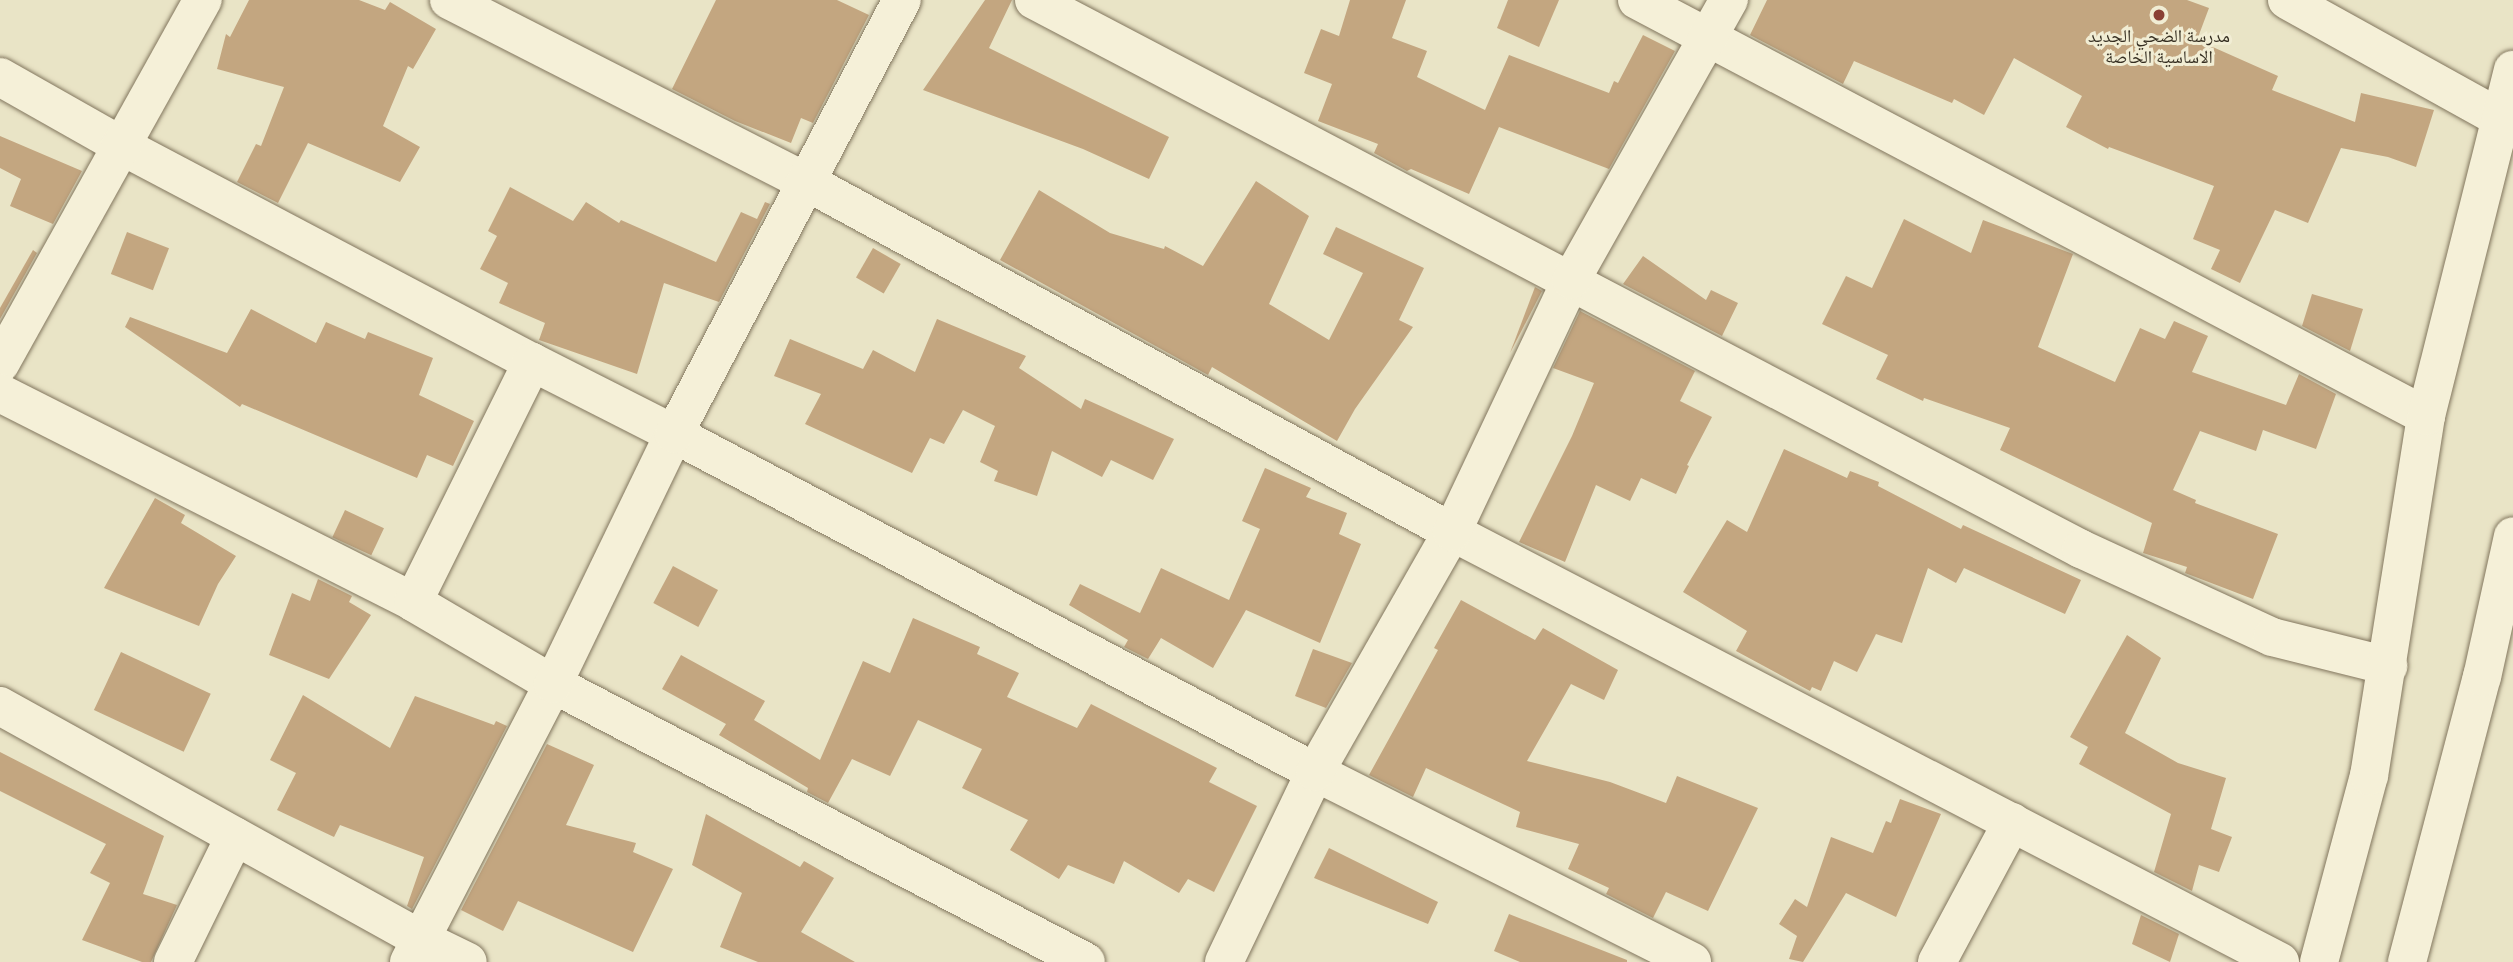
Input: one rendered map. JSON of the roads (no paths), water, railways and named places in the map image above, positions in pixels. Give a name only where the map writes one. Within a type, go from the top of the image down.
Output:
[{"type":"street","points":[[0,364],[203,0]]},
{"type":"street","points":[[449,0],[805,181],[1452,532],[2280,962]]},
{"type":"street","points":[[415,951],[553,684],[674,433],[902,0]]},
{"type":"street","points":[[1034,0],[2081,549],[2272,637],[2388,666]]},
{"type":"street","points":[[1637,0],[2426,416]]},
{"type":"street","points":[[1224,962],[1315,772],[1452,532],[1571,280],[1729,0]]},
{"type":"street","points":[[2287,0],[2500,118]]},
{"type":"street","points":[[2319,962],[2369,776],[2426,416],[2513,70]]},
{"type":"street","points":[[0,77],[120,145],[532,362],[674,433],[1315,772],[1692,962]]},
{"type":"street","points":[[413,602],[532,362]]},
{"type":"street","points":[[0,393],[413,602],[553,684],[1086,962]]},
{"type":"street","points":[[2407,962],[2498,680],[2513,536]]},
{"type":"street","points":[[0,706],[235,836],[415,951],[468,962]]},
{"type":"street","points":[[1937,962],[2012,822]]},
{"type":"street","points":[[173,962],[235,836]]},
{"type":"place","name":"مدرسة الضحي الجديد الاساسية الخاصة","points":[[2159,15]]}]
